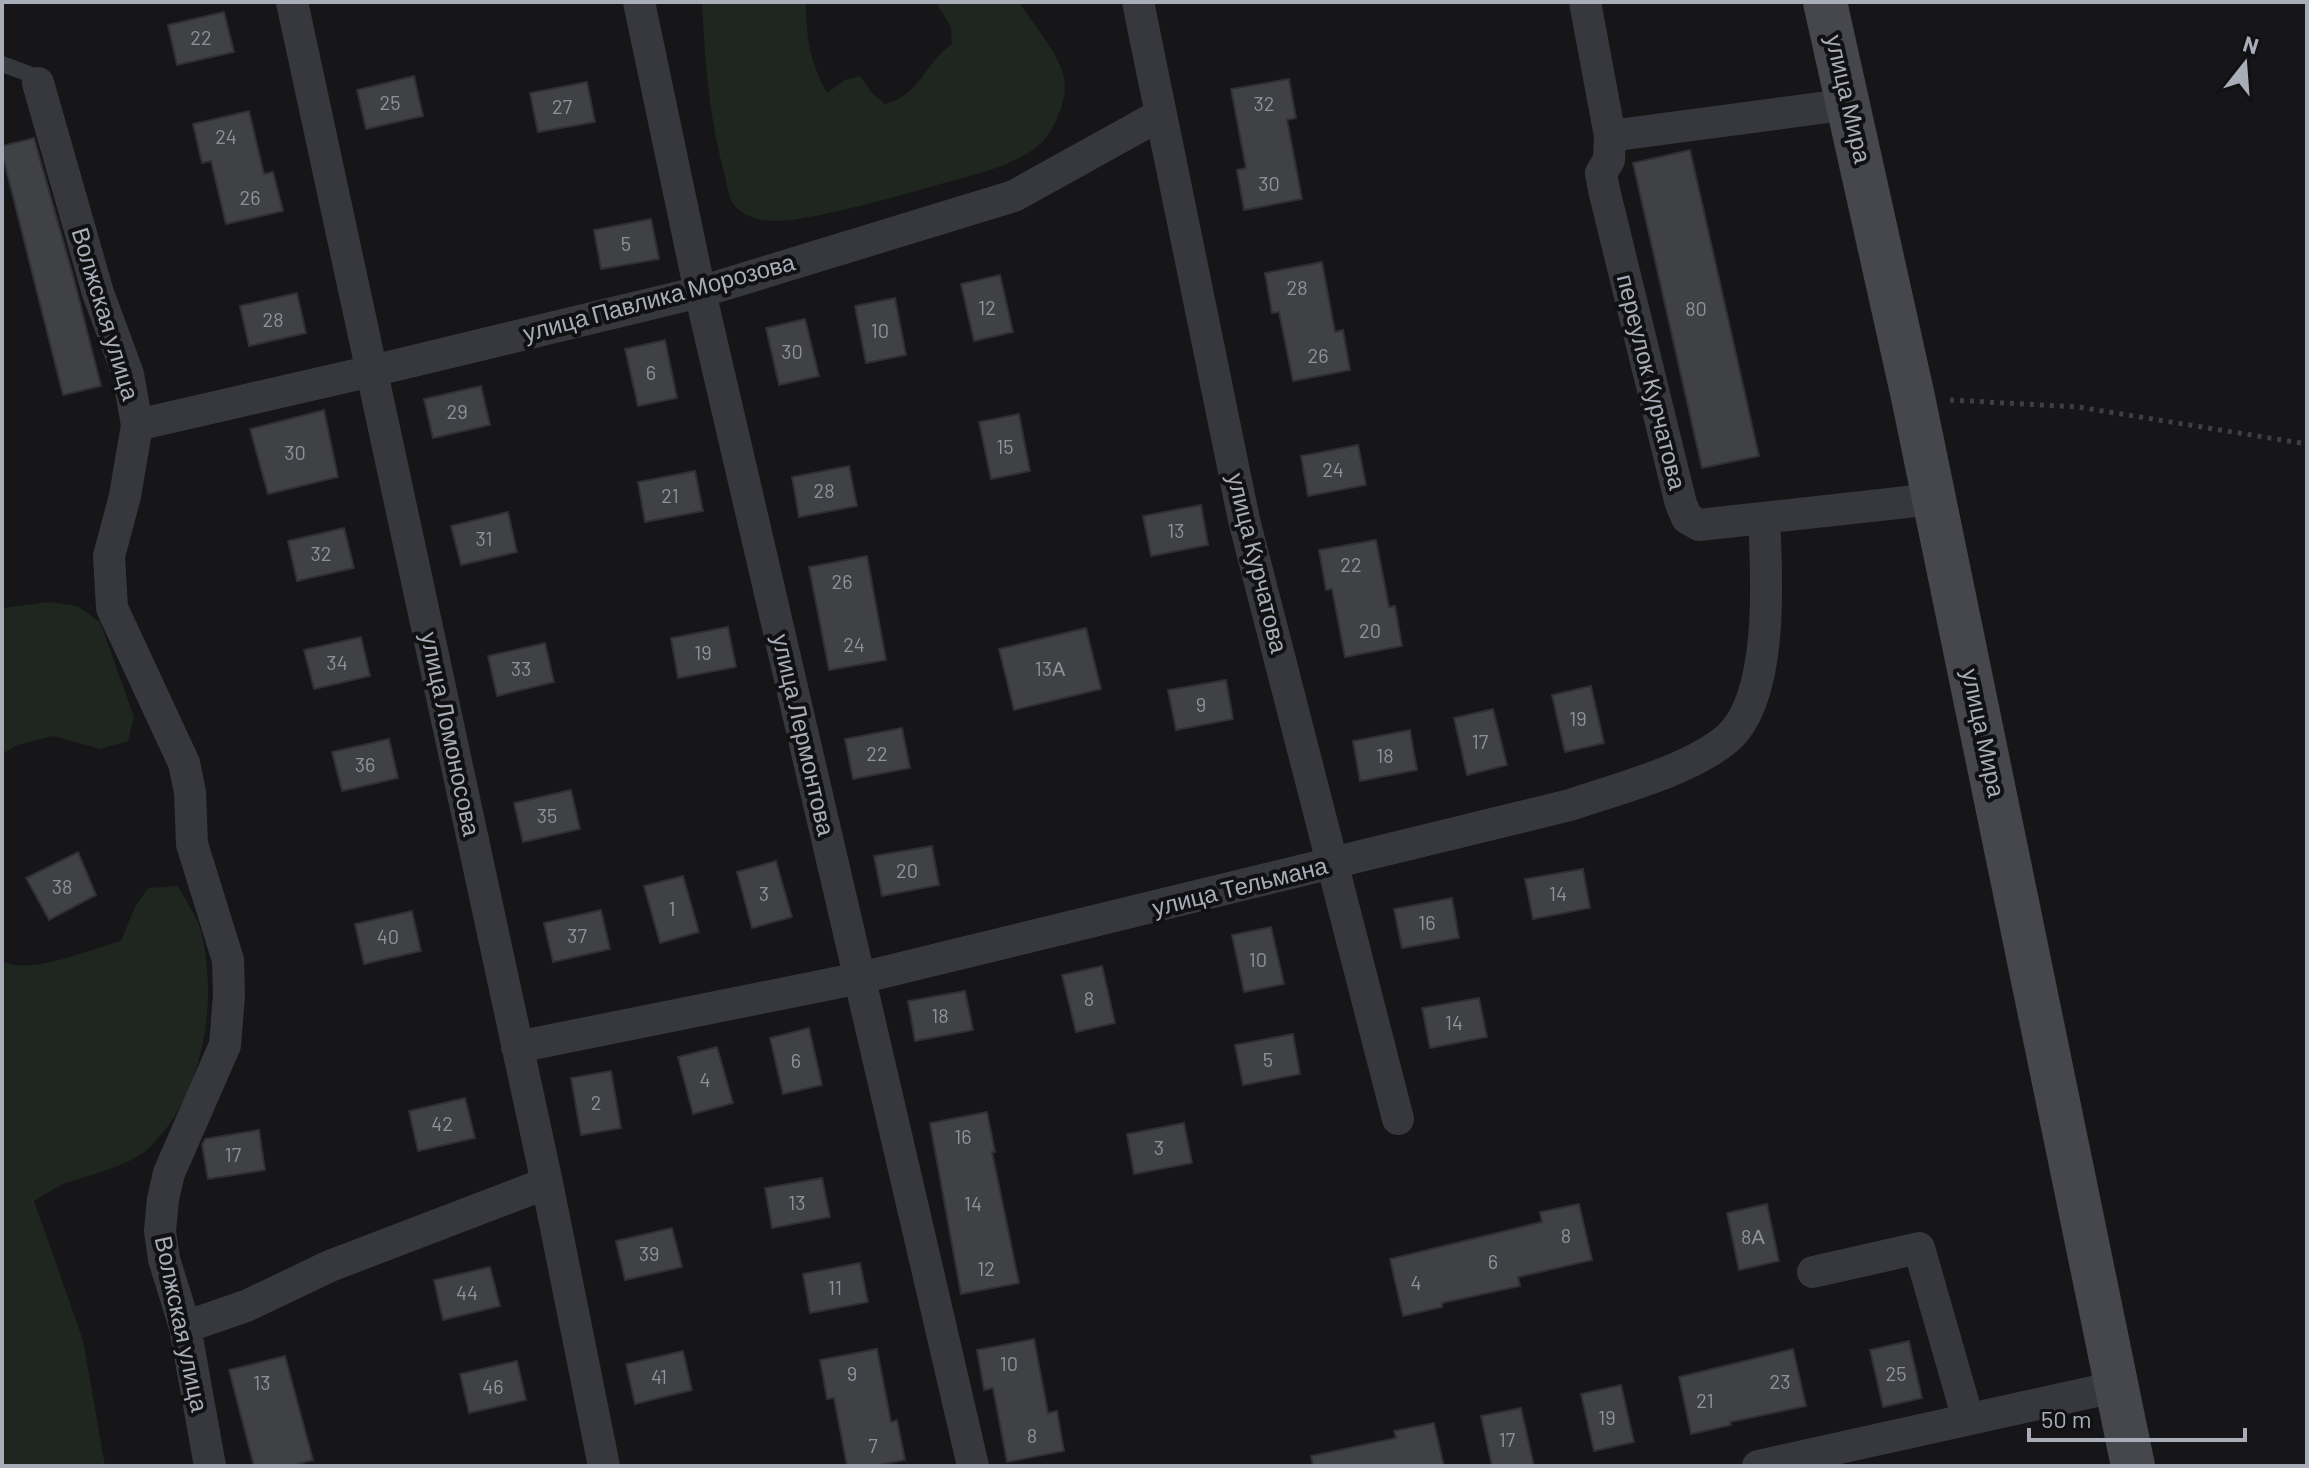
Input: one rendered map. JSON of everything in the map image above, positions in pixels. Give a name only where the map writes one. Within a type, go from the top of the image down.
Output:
[{"type":"main road","name":"улица Мира","points":[[1825,2],[1913,397],[2133,1466]]},
{"type":"street","name":"улица Ломоносова","points":[[292,2],[547,1183],[604,1466]]},
{"type":"street","name":"улица Лермонтова","points":[[639,2],[700,292],[973,1466]]},
{"type":"street","name":"улица Курчатова","points":[[1138,2],[1244,520],[1398,1119]]},
{"type":"street","name":"переулок Курчатова","points":[[1585,2],[1610,136],[1609,160],[1601,173],[1604,190],[1687,518],[1699,525],[1934,499]]},
{"type":"street","name":"Волжская улица","points":[[38,83],[98,293],[128,374],[137,425],[125,496],[109,556],[112,608],[184,763],[190,792],[192,844],[228,960],[225,1045],[169,1173],[160,1231],[164,1259],[185,1327],[210,1466]]},
{"type":"street","points":[[1610,136],[1850,104]]},
{"type":"street","name":"улица Павлика Морозова","points":[[137,425],[700,292],[1014,196],[1160,115]]},
{"type":"street","name":"улица Тельмана","points":[[517,1047],[860,978],[1570,805],[1654,776],[1706,753],[1729,737],[1744,718],[1763,649],[1766,585],[1764,518]]},
{"type":"street","points":[[185,1327],[246,1306],[330,1266],[547,1183]]},
{"type":"street","points":[[1813,1272],[1919,1248],[1968,1419]]},
{"type":"street","points":[[1758,1466],[2115,1387]]},
{"type":"lane","points":[[2,64],[29,74],[38,83]]},
{"type":"path","points":[[1913,397],[2078,407],[2307,444]]},
{"type":"shaded area","points":[[702,2],[806,2],[810,49],[827,93],[845,80],[860,76],[871,92],[885,104],[906,94],[952,44],[951,27],[936,2],[1019,2],[1060,64],[1065,86],[1061,109],[1039,145],[1006,164],[981,173],[820,215],[775,221],[752,217],[734,205],[728,191],[711,111]]},
{"type":"shaded area","points":[[49,602],[77,606],[100,622],[134,717],[128,741],[100,749],[53,736],[17,745],[2,754],[2,608]]},
{"type":"shaded area","points":[[178,886],[200,929],[207,962],[208,991],[202,1048],[183,1102],[168,1126],[142,1154],[110,1169],[62,1185],[34,1201],[83,1340],[105,1466],[2,1466],[2,961],[14,965],[44,963],[121,941],[135,907],[148,888]]},
{"type":"building","points":[[224,12],[234,52],[177,65],[168,25]]},
{"type":"building","points":[[414,76],[423,116],[366,129],[357,90]]},
{"type":"building","points":[[1289,79],[1296,118],[1287,120],[1302,199],[1244,210],[1237,170],[1246,168],[1231,89]]},
{"type":"building","points":[[587,82],[595,122],[538,132],[530,93]]},
{"type":"building","points":[[249,111],[264,174],[273,172],[283,211],[226,224],[211,161],[202,163],[193,124]]},
{"type":"building","points":[[34,138],[101,386],[63,395],[2,153],[2,146]]},
{"type":"building","points":[[1690,150],[1759,456],[1702,468],[1633,163]]},
{"type":"building","points":[[651,219],[659,259],[601,269],[594,230]]},
{"type":"building","points":[[1322,262],[1335,332],[1343,330],[1350,370],[1293,381],[1279,312],[1272,313],[1265,273]]},
{"type":"building","points":[[1000,275],[1013,332],[974,341],[961,284]]},
{"type":"building","points":[[297,293],[306,333],[249,346],[240,306]]},
{"type":"building","points":[[895,298],[906,355],[866,363],[855,306]]},
{"type":"building","points":[[805,319],[819,376],[779,385],[766,328]]},
{"type":"building","points":[[665,340],[677,398],[638,406],[625,349]]},
{"type":"building","points":[[481,386],[490,425],[433,438],[424,399]]},
{"type":"building","points":[[324,410],[338,477],[268,494],[250,429]]},
{"type":"building","points":[[1019,414],[1030,471],[991,479],[979,422]]},
{"type":"building","points":[[1358,445],[1366,485],[1308,496],[1301,456]]},
{"type":"building","points":[[849,466],[857,506],[799,517],[792,477]]},
{"type":"building","points":[[695,471],[703,511],[645,522],[638,482]]},
{"type":"building","points":[[1201,505],[1208,545],[1151,556],[1143,516]]},
{"type":"building","points":[[508,512],[517,552],[461,565],[451,526]]},
{"type":"building","points":[[344,528],[354,568],[297,581],[288,541]]},
{"type":"building","points":[[1376,540],[1389,607],[1395,606],[1402,646],[1345,657],[1332,589],[1326,590],[1319,550]]},
{"type":"building","points":[[867,556],[886,660],[829,670],[809,567]]},
{"type":"building","points":[[728,627],[736,667],[678,678],[671,638]]},
{"type":"building","points":[[1086,628],[1101,689],[1014,710],[999,649]]},
{"type":"building","points":[[361,637],[370,676],[314,689],[304,650]]},
{"type":"building","points":[[545,643],[554,682],[497,696],[488,656]]},
{"type":"building","points":[[1226,680],[1233,719],[1176,730],[1168,690]]},
{"type":"building","points":[[1591,686],[1604,743],[1565,752],[1552,695]]},
{"type":"building","points":[[1493,709],[1507,765],[1467,775],[1454,718]]},
{"type":"building","points":[[902,728],[910,768],[853,779],[845,739]]},
{"type":"building","points":[[1410,730],[1417,770],[1360,781],[1353,741]]},
{"type":"building","points":[[389,739],[398,778],[342,791],[332,752]]},
{"type":"building","points":[[571,790],[580,829],[523,842],[514,803]]},
{"type":"building","points":[[932,846],[939,885],[882,896],[874,856]]},
{"type":"building","points":[[78,852],[96,895],[49,920],[26,878]]},
{"type":"building","points":[[776,861],[792,917],[752,928],[737,872]]},
{"type":"building","points":[[1583,869],[1590,908],[1533,919],[1525,879]]},
{"type":"building","points":[[683,876],[699,932],[660,943],[644,886]]},
{"type":"building","points":[[1452,898],[1459,938],[1402,948],[1394,909]]},
{"type":"building","points":[[601,910],[610,949],[553,962],[544,923]]},
{"type":"building","points":[[412,911],[421,951],[364,964],[355,924]]},
{"type":"building","points":[[1271,927],[1284,984],[1244,992],[1232,935]]},
{"type":"building","points":[[1102,966],[1115,1023],[1076,1032],[1062,975]]},
{"type":"building","points":[[965,991],[973,1030],[915,1041],[908,1001]]},
{"type":"building","points":[[1479,998],[1487,1037],[1430,1048],[1422,1008]]},
{"type":"building","points":[[809,1028],[822,1085],[783,1094],[770,1038]]},
{"type":"building","points":[[1293,1034],[1300,1074],[1243,1085],[1235,1045]]},
{"type":"building","points":[[717,1047],[733,1103],[693,1114],[678,1057]]},
{"type":"building","points":[[611,1071],[621,1128],[581,1135],[571,1078]]},
{"type":"building","points":[[465,1098],[475,1138],[418,1151],[409,1111]]},
{"type":"building","points":[[987,1112],[995,1152],[992,1152],[1019,1283],[961,1294],[930,1123]]},
{"type":"building","points":[[1184,1123],[1192,1163],[1134,1174],[1127,1134]]},
{"type":"building","points":[[259,1130],[265,1170],[208,1179],[202,1145],[205,1139]]},
{"type":"building","points":[[822,1178],[830,1217],[772,1228],[765,1188]]},
{"type":"building","points":[[1579,1204],[1592,1260],[1518,1277],[1520,1286],[1442,1303],[1442,1307],[1403,1316],[1390,1259],[1542,1222],[1540,1212]]},
{"type":"building","points":[[1767,1204],[1779,1261],[1739,1270],[1727,1213]]},
{"type":"building","points":[[672,1228],[682,1267],[625,1280],[616,1241]]},
{"type":"building","points":[[860,1263],[868,1302],[810,1313],[803,1274]]},
{"type":"building","points":[[490,1267],[500,1306],[443,1320],[434,1280]]},
{"type":"building","points":[[1034,1339],[1048,1413],[1057,1411],[1064,1451],[1007,1462],[993,1388],[984,1390],[977,1350]]},
{"type":"building","points":[[1909,1341],[1922,1398],[1883,1407],[1870,1350]]},
{"type":"building","points":[[877,1349],[891,1422],[897,1420],[905,1460],[874,1466],[847,1466],[834,1398],[827,1399],[820,1360]]},
{"type":"building","points":[[1793,1349],[1806,1406],[1730,1422],[1731,1425],[1691,1434],[1679,1377]]},
{"type":"building","points":[[683,1351],[692,1390],[635,1404],[626,1364]]},
{"type":"building","points":[[285,1356],[313,1460],[292,1466],[254,1466],[229,1370]]},
{"type":"building","points":[[517,1361],[526,1400],[469,1413],[460,1374]]},
{"type":"building","points":[[1621,1385],[1634,1442],[1594,1451],[1581,1394]]},
{"type":"building","points":[[1521,1408],[1534,1466],[1492,1466],[1481,1416]]},
{"type":"building","points":[[1434,1423],[1444,1466],[1313,1466],[1311,1456],[1396,1438],[1394,1431]]}]
